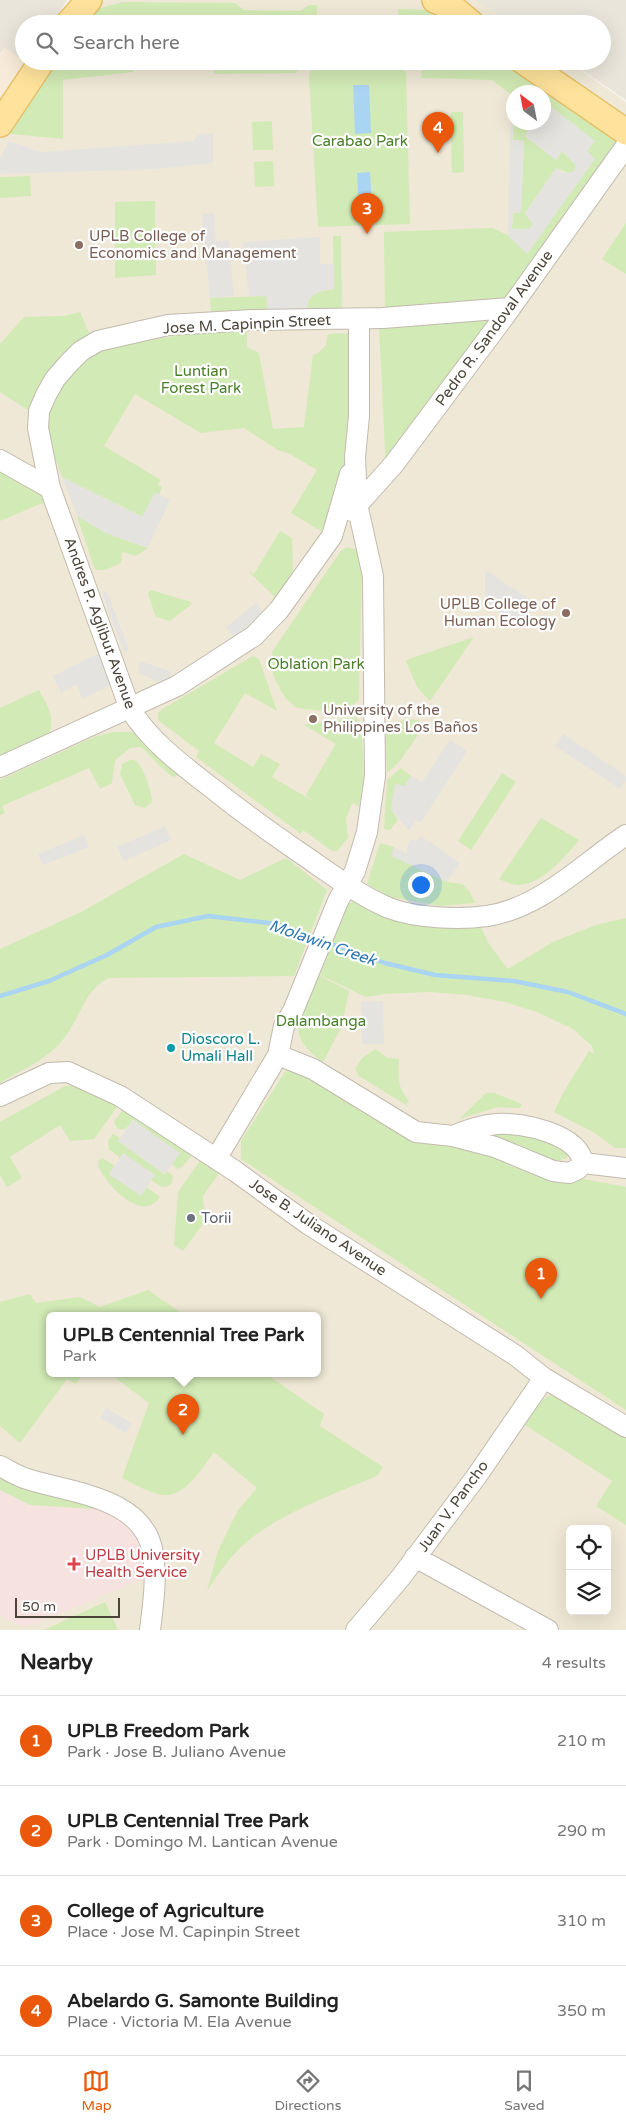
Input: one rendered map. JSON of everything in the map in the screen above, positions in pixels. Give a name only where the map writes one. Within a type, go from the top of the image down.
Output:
[{"type":"main road","points":[[76,15],[88,0]]},
{"type":"main road","points":[[435,0],[453,8],[461,15]]},
{"type":"main road","points":[[0,124],[36,70]]},
{"type":"main road","points":[[536,70],[626,132]]},
{"type":"street","name":"Pedro R. Sandoval Avenue","points":[[332,536],[357,504],[394,464],[626,146]]},
{"type":"street","name":"Jose M. Capinpin Street","points":[[50,488],[38,428],[39,411],[55,379],[81,351],[98,341],[168,326],[252,320],[359,319],[509,308]]},
{"type":"street","points":[[216,1159],[278,1055],[284,1026],[293,1011],[354,871],[367,832],[375,776],[373,576],[357,504],[355,457],[359,416],[359,319]]},
{"type":"street","points":[[0,767],[177,686],[254,636],[279,610],[332,536],[355,457]]},
{"type":"street","points":[[0,460],[50,488]]},
{"type":"street","name":"Andres P. Aglibut Avenue","points":[[50,488],[130,709],[143,730],[190,772],[343,893],[390,908],[442,919],[485,917],[508,912],[527,904],[626,835]]},
{"type":"street","points":[[278,1055],[313,1069],[416,1132],[452,1136],[495,1147],[553,1170],[569,1173],[578,1169],[583,1163],[582,1155],[577,1148],[566,1140],[540,1129],[496,1124],[470,1129],[452,1136]]},
{"type":"street","name":"Jose B. Juliano Avenue","points":[[0,1096],[49,1073],[68,1072],[120,1096],[216,1159],[308,1224],[515,1355],[544,1378],[626,1427]]},
{"type":"street","points":[[583,1163],[626,1168]]},
{"type":"street","name":"Juan V. Pancho","points":[[356,1630],[415,1558],[476,1477],[544,1378]]},
{"type":"street","points":[[0,1466],[22,1477],[98,1499],[133,1516],[145,1532],[153,1553],[154,1588],[150,1630]]},
{"type":"street","points":[[415,1558],[548,1630]]},
{"type":"shaded area","points":[[0,0],[67,0],[58,15],[15,15],[15,56],[4,48],[0,54]]},
{"type":"shaded area","points":[[71,0],[476,0],[498,15],[61,15]]},
{"type":"shaded area","points":[[473,0],[626,0],[626,100],[582,70],[611,70],[611,15],[497,15]]},
{"type":"shaded area","points":[[4,47],[15,55],[15,70],[21,70],[0,103],[0,54]]},
{"type":"shaded area","name":"University of the Philippines Los Baños","points":[[24,70],[581,70],[626,102],[626,1630],[0,1630],[0,105]]},
{"type":"shaded area","points":[[551,106],[595,141],[587,151],[595,159],[527,254],[508,235],[510,130],[513,130],[513,140],[524,141],[521,213],[513,213],[512,229],[529,229],[533,224],[525,214],[556,168],[563,173],[569,173],[574,171],[576,165],[562,151],[556,160],[525,136],[528,131],[551,130]]},
{"type":"shaded area","points":[[213,133],[213,163],[157,169],[0,174],[0,158],[9,141],[41,152],[194,141],[197,135]]},
{"type":"shaded area","points":[[214,213],[216,241],[229,240],[234,296],[210,298],[202,214]]},
{"type":"shaded area","points":[[320,237],[320,264],[334,264],[334,289],[318,292],[308,300],[307,312],[268,311],[266,296],[249,296],[243,242]]},
{"type":"shaded area","points":[[62,477],[142,517],[155,492],[170,500],[148,548],[106,533],[77,516]]},
{"type":"shaded area","points":[[485,570],[535,603],[522,629],[485,601]]},
{"type":"shaded area","points":[[107,591],[129,650],[124,652],[102,593]]},
{"type":"shaded area","points":[[256,603],[267,617],[238,641],[226,627]]},
{"type":"shaded area","points":[[103,651],[118,681],[83,699],[76,685],[61,693],[53,676]]},
{"type":"shaded area","points":[[140,661],[172,672],[165,684],[138,673]]},
{"type":"shaded area","points":[[563,734],[626,776],[626,781],[620,789],[555,746]]},
{"type":"shaded area","points":[[450,740],[467,751],[421,822],[416,820],[409,831],[391,809],[395,784],[405,786],[411,776],[422,782]]},
{"type":"shaded area","points":[[165,826],[171,840],[124,861],[117,847]]},
{"type":"shaded area","points":[[84,835],[89,847],[43,865],[38,854]]},
{"type":"shaded area","points":[[421,836],[460,863],[447,882],[392,856],[394,847],[406,853],[410,839],[417,841]]},
{"type":"shaded area","points":[[383,1001],[384,1044],[362,1044],[361,1002]]},
{"type":"shaded area","points":[[133,1120],[180,1153],[165,1174],[118,1141]]},
{"type":"shaded area","points":[[123,1153],[155,1175],[141,1196],[109,1174]]},
{"type":"shaded area","points":[[106,1408],[132,1423],[126,1433],[100,1418]]},
{"type":"shaded area","name":"UPLB University Health Service","points":[[0,1490],[30,1505],[112,1510],[144,1534],[146,1578],[25,1628],[0,1615]]},
{"type":"green space","points":[[123,2],[235,3],[244,10],[300,11],[309,5],[317,5],[317,15],[92,15],[100,8]]},
{"type":"green space","points":[[398,9],[433,10],[447,15],[398,15]]},
{"type":"green space","points":[[47,70],[133,70],[133,72],[63,80],[63,139],[2,133]]},
{"type":"green space","points":[[214,70],[298,70],[296,73],[214,74]]},
{"type":"green space","name":"Carabao Park","points":[[312,70],[404,70],[406,73],[410,224],[318,227],[309,75]]},
{"type":"green space","points":[[420,70],[534,70],[626,136],[386,472],[379,325],[385,312],[384,232],[492,228],[508,235],[527,254],[586,151],[594,141],[551,107],[551,85],[506,85],[506,91],[492,80],[421,78]]},
{"type":"green space","points":[[451,112],[463,112],[464,172],[452,173]]},
{"type":"green space","points":[[272,121],[273,150],[253,150],[252,122]]},
{"type":"green space","points":[[513,130],[528,130],[525,136],[556,160],[562,151],[576,165],[574,171],[569,173],[556,168],[525,213],[533,224],[529,229],[512,229],[513,213],[521,212],[524,141],[513,140]]},
{"type":"green space","points":[[273,161],[274,186],[255,187],[254,162]]},
{"type":"green space","points":[[30,176],[31,196],[0,198],[0,177]]},
{"type":"green space","points":[[155,201],[156,275],[115,278],[115,202]]},
{"type":"green space","points":[[626,223],[626,274],[602,259]]},
{"type":"green space","points":[[333,236],[341,236],[342,313],[211,316],[210,298],[266,296],[308,300],[318,292],[334,289]]},
{"type":"green space","points":[[80,312],[90,335],[69,349],[52,367],[40,388],[31,412],[0,392],[0,344],[24,317],[64,316]]},
{"type":"green space","name":"Luntian Forest Park","points":[[190,328],[247,329],[247,347],[259,353],[273,429],[304,427],[313,355],[317,354],[326,345],[328,334],[350,333],[351,410],[347,460],[333,508],[321,531],[291,513],[317,470],[290,454],[278,450],[244,428],[201,433],[135,394],[104,446],[161,480],[158,485],[162,487],[158,499],[143,517],[62,477],[47,435],[46,425],[52,401],[78,361],[87,359],[91,351],[185,334]]},
{"type":"green space","points":[[0,468],[54,500],[0,521]]},
{"type":"green space","points":[[77,516],[106,533],[148,548],[136,556],[122,552],[121,563],[105,570],[95,570]]},
{"type":"green space","points":[[280,531],[292,538],[293,577],[276,598],[248,571],[254,574]]},
{"type":"green space","name":"Oblation Park","points":[[347,547],[357,550],[362,559],[359,700],[353,705],[325,711],[297,708],[285,698],[273,675],[272,652],[340,552]]},
{"type":"green space","points":[[151,590],[191,602],[192,604],[170,621],[156,617],[148,594]]},
{"type":"green space","points":[[474,637],[430,701],[417,687],[406,661]]},
{"type":"green space","points":[[253,656],[259,659],[277,711],[245,693],[214,743],[253,767],[261,754],[280,764],[272,777],[313,801],[306,795],[336,744],[304,725],[356,717],[360,722],[364,764],[363,785],[359,806],[352,803],[346,819],[348,838],[337,851],[332,851],[303,830],[301,834],[196,757],[199,751],[158,720],[158,713],[164,708]]},
{"type":"green space","points":[[39,690],[49,709],[51,721],[51,727],[46,740],[0,760],[0,708]]},
{"type":"green space","points":[[406,719],[417,720],[425,725],[400,761],[387,773],[385,729]]},
{"type":"green space","points":[[114,732],[132,732],[144,739],[181,774],[174,777],[170,775],[141,747],[130,748],[115,760],[112,783],[100,789],[89,768],[2,806],[5,813],[0,815],[0,780],[94,737]]},
{"type":"green space","points":[[135,760],[145,775],[152,802],[145,808],[135,805],[120,774],[122,764]]},
{"type":"green space","points":[[401,768],[411,776],[391,809],[398,820],[390,830],[384,829],[387,780]]},
{"type":"green space","points":[[502,773],[516,782],[471,850],[458,841]]},
{"type":"green space","points":[[541,818],[579,840],[553,869],[536,880],[518,885],[499,879]]},
{"type":"green space","points":[[380,843],[394,847],[392,856],[447,882],[462,884],[470,892],[475,903],[441,906],[390,897],[367,884]]},
{"type":"green space","points":[[184,854],[240,880],[286,858],[327,890],[294,976],[109,978],[93,990],[67,1034],[55,1048],[40,1060],[0,1083],[0,949],[81,912]]},
{"type":"green space","points":[[353,901],[367,909],[398,919],[432,924],[481,927],[489,944],[508,969],[553,942],[596,925],[626,918],[626,1148],[615,1148],[595,1133],[554,1112],[563,1093],[589,1051],[594,1054],[592,1046],[573,1029],[537,1012],[505,1002],[467,995],[429,992],[383,994],[366,997],[320,975],[346,906]]},
{"type":"green space","name":"Dalambanga","points":[[316,974],[349,991],[342,1026],[323,1062],[302,1042],[298,1032],[301,1011]]},
{"type":"green space","points":[[375,1049],[388,1058],[399,1059],[399,1081],[402,1091],[409,1101],[406,1105],[359,1076],[355,1069],[362,1058]]},
{"type":"green space","points":[[288,1067],[418,1136],[558,1174],[626,1187],[626,1410],[241,1159],[241,1141]]},
{"type":"green space","points":[[81,1085],[120,1103],[94,1139],[70,1141],[60,1125],[10,1157],[22,1178],[7,1187],[0,1175],[0,1122],[65,1086]]},
{"type":"green space","points":[[486,1093],[494,1093],[522,1104],[520,1108],[498,1107],[459,1119]]},
{"type":"green space","points":[[125,1106],[192,1155],[183,1166],[177,1169],[172,1164],[179,1153],[133,1120],[125,1129],[117,1128],[114,1122]]},
{"type":"green space","points":[[503,1128],[564,1145],[568,1155],[567,1158],[556,1161],[483,1136]]},
{"type":"green space","points":[[113,1134],[120,1138],[118,1141],[164,1174],[167,1171],[173,1176],[172,1183],[167,1187],[162,1187],[151,1180],[155,1175],[123,1154],[120,1158],[109,1149],[108,1141]]},
{"type":"green space","points":[[204,1155],[222,1169],[203,1196],[205,1216],[203,1224],[183,1251],[174,1245],[178,1192]]},
{"type":"green space","points":[[102,1158],[115,1166],[109,1174],[141,1195],[146,1187],[160,1197],[152,1204],[144,1206],[125,1199],[102,1174],[98,1161]]},
{"type":"green space","points":[[148,1290],[180,1312],[46,1312],[46,1377],[81,1377],[76,1384],[67,1379],[20,1443],[0,1426],[0,1302],[30,1294],[36,1303],[80,1297],[100,1307]]},
{"type":"green space","points":[[114,1377],[270,1377],[324,1414],[320,1426],[383,1467],[377,1476],[310,1504],[263,1530],[231,1557],[207,1591],[218,1551],[238,1510],[257,1488],[214,1452],[192,1481],[178,1492],[170,1495],[152,1492],[122,1478],[149,1403]]},
{"type":"green space","points":[[558,1393],[626,1434],[626,1525],[596,1506],[612,1481],[525,1425],[542,1401],[552,1394]]},
{"type":"green space","points":[[0,1473],[40,1493],[99,1502],[112,1510],[30,1505],[0,1490]]},
{"type":"green space","points":[[105,1602],[118,1630],[44,1630]]},
{"type":"water","points":[[353,85],[369,85],[371,133],[355,134]]},
{"type":"water","points":[[370,172],[372,210],[359,212],[357,173]]},
{"type":"waterway","name":"Molawin Creek","points":[[0,996],[49,981],[107,955],[156,927],[208,916],[277,924],[317,938]]},
{"type":"waterway","name":"Molawin Creek","points":[[326,942],[385,963],[435,975],[514,981],[568,992],[626,1014]]},
{"type":"place","name":"Abelardo G. Samonte Building","points":[[438,153]]},
{"type":"place","name":"College of Agriculture","points":[[367,234]]},
{"type":"place","name":"UPLB College of Economics and Management","points":[[79,245]]},
{"type":"place","name":"UPLB College of Human Ecology","points":[[566,613]]},
{"type":"place","name":"University of the Philippines Los Baños","points":[[313,719]]},
{"type":"place","name":"Dioscoro L. Umali Hall","points":[[171,1048]]},
{"type":"place","name":"Torii","points":[[191,1218]]},
{"type":"place","name":"UPLB Freedom Park","points":[[541,1299]]},
{"type":"place","name":"UPLB Centennial Tree Park","points":[[183,1435]]},
{"type":"place","name":"UPLB University Health Service","points":[[74,1564]]}]
